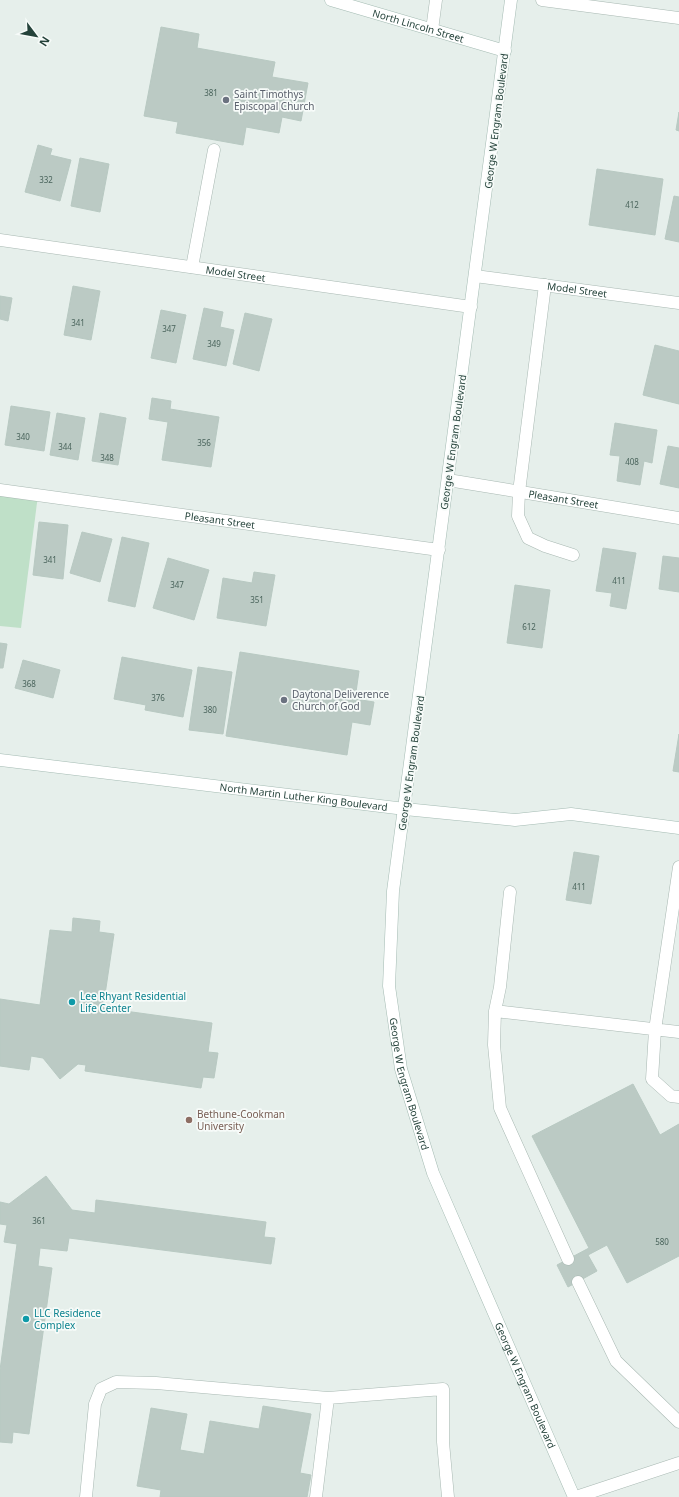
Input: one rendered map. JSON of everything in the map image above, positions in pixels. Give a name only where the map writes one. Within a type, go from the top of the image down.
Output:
[{"type":"street","name":"North Lincoln Street","points":[[331,0],[505,51]]},
{"type":"street","points":[[432,30],[436,0]]},
{"type":"street","name":"George W Engram Boulevard","points":[[511,0],[405,810],[393,891],[389,986],[402,1069],[433,1173],[575,1497]]},
{"type":"street","points":[[542,0],[584,3],[679,18]]},
{"type":"street","points":[[192,267],[214,150]]},
{"type":"street","name":"Model Street","points":[[0,240],[471,307]]},
{"type":"street","name":"Model Street","points":[[475,276],[679,303]]},
{"type":"street","points":[[546,285],[519,492],[518,516],[528,538],[545,546],[573,555]]},
{"type":"street","name":"Pleasant Street","points":[[448,480],[679,518]]},
{"type":"street","name":"Pleasant Street","points":[[0,490],[439,550]]},
{"type":"street","name":"North Martin Luther King Boulevard","points":[[0,760],[405,810],[515,820],[571,814],[679,828]]},
{"type":"street","points":[[679,867],[655,1030],[652,1079],[672,1096],[679,1097]]},
{"type":"street","points":[[510,892],[500,988],[495,1011],[494,1045],[500,1108],[568,1259]]},
{"type":"street","points":[[495,1011],[679,1032]]},
{"type":"street","points":[[578,1282],[616,1361],[679,1422]]},
{"type":"street","points":[[86,1497],[94,1404],[101,1389],[116,1382],[156,1382],[328,1398],[443,1389],[443,1442],[448,1497]]},
{"type":"street","points":[[316,1497],[328,1398]]},
{"type":"street","points":[[575,1497],[679,1463]]},
{"type":"green space","points":[[0,490],[38,495],[21,628],[0,626]]},
{"type":"building","name":"Saint Timothys Episcopal Church","points":[[161,27],[199,34],[197,48],[275,62],[272,77],[308,83],[301,121],[282,117],[279,133],[246,127],[243,145],[176,133],[178,122],[144,116]]},
{"type":"building","points":[[679,112],[679,131],[676,130]]},
{"type":"building","points":[[38,145],[52,149],[50,155],[71,160],[60,201],[25,192]]},
{"type":"building","points":[[80,158],[109,164],[100,212],[71,206]]},
{"type":"building","points":[[597,169],[663,179],[655,235],[589,225]]},
{"type":"building","points":[[674,196],[679,197],[679,242],[665,239]]},
{"type":"building","points":[[73,286],[100,291],[91,340],[64,335]]},
{"type":"building","points":[[0,296],[12,298],[8,321],[0,319]]},
{"type":"building","points":[[204,308],[223,312],[220,327],[234,330],[226,366],[193,359]]},
{"type":"building","points":[[161,310],[186,315],[176,363],[151,358]]},
{"type":"building","points":[[245,313],[272,319],[259,371],[233,364]]},
{"type":"building","points":[[655,345],[679,351],[679,404],[643,395]]},
{"type":"building","points":[[152,398],[171,401],[170,409],[219,417],[211,467],[162,460],[168,422],[149,419]]},
{"type":"building","points":[[11,406],[50,412],[44,451],[5,445]]},
{"type":"building","points":[[57,413],[85,418],[78,460],[50,455]]},
{"type":"building","points":[[100,413],[126,418],[118,465],[92,461]]},
{"type":"building","points":[[615,423],[657,430],[652,463],[644,461],[640,485],[617,481],[620,456],[610,455]]},
{"type":"building","points":[[668,446],[679,448],[679,488],[660,484]]},
{"type":"building","points":[[39,522],[68,525],[63,579],[33,575]]},
{"type":"building","points":[[82,532],[112,539],[100,582],[70,573]]},
{"type":"building","points":[[122,537],[149,543],[135,607],[108,601]]},
{"type":"building","points":[[603,548],[636,553],[626,609],[610,606],[612,593],[596,591]]},
{"type":"building","points":[[663,556],[679,558],[679,592],[659,589]]},
{"type":"building","points":[[168,558],[209,570],[194,620],[153,608]]},
{"type":"building","points":[[254,572],[275,575],[266,626],[217,618],[223,578],[252,583]]},
{"type":"building","points":[[515,585],[550,590],[542,648],[507,643]]},
{"type":"building","points":[[0,643],[7,644],[3,668],[0,668]]},
{"type":"building","points":[[240,652],[359,671],[355,699],[374,702],[370,725],[352,722],[347,755],[226,736]]},
{"type":"building","points":[[122,657],[192,670],[183,717],[145,710],[146,705],[114,699]]},
{"type":"building","points":[[23,660],[60,670],[53,698],[15,688]]},
{"type":"building","points":[[198,667],[232,672],[223,734],[189,730]]},
{"type":"building","points":[[679,734],[679,772],[673,771]]},
{"type":"building","points":[[574,852],[599,856],[591,904],[566,900]]},
{"type":"building","name":"Lee Rhyant Residential Life Center","points":[[73,918],[100,921],[99,932],[114,934],[103,1008],[212,1023],[208,1052],[218,1053],[214,1078],[203,1077],[201,1088],[85,1071],[86,1065],[78,1064],[60,1079],[43,1058],[31,1056],[29,1070],[0,1066],[0,999],[40,1005],[50,930],[72,932]]},
{"type":"building","points":[[633,1084],[660,1135],[679,1124],[679,1256],[627,1283],[607,1245],[588,1255],[597,1271],[568,1287],[557,1265],[589,1248],[532,1136]]},
{"type":"building","name":"LLC Residence Complex","points":[[46,1176],[72,1210],[95,1213],[96,1200],[266,1222],[264,1237],[275,1238],[271,1264],[69,1238],[67,1251],[40,1248],[38,1266],[52,1268],[29,1434],[13,1432],[12,1443],[0,1442],[0,1370],[17,1244],[4,1242],[7,1225],[0,1224],[0,1202],[9,1204]]},
{"type":"building","points":[[263,1406],[311,1414],[300,1473],[311,1475],[307,1497],[160,1497],[161,1490],[137,1486],[151,1408],[187,1414],[180,1450],[204,1454],[210,1421],[259,1429]]},
{"type":"place","name":"Saint Timothys Episcopal Church","points":[[226,100]]},
{"type":"place","name":"Daytona Deliverence Church of God","points":[[284,700]]},
{"type":"place","name":"Lee Rhyant Residential Life Center","points":[[72,1002]]},
{"type":"place","name":"Bethune-Cookman University","points":[[189,1120]]},
{"type":"place","name":"LLC Residence Complex","points":[[26,1319]]}]
